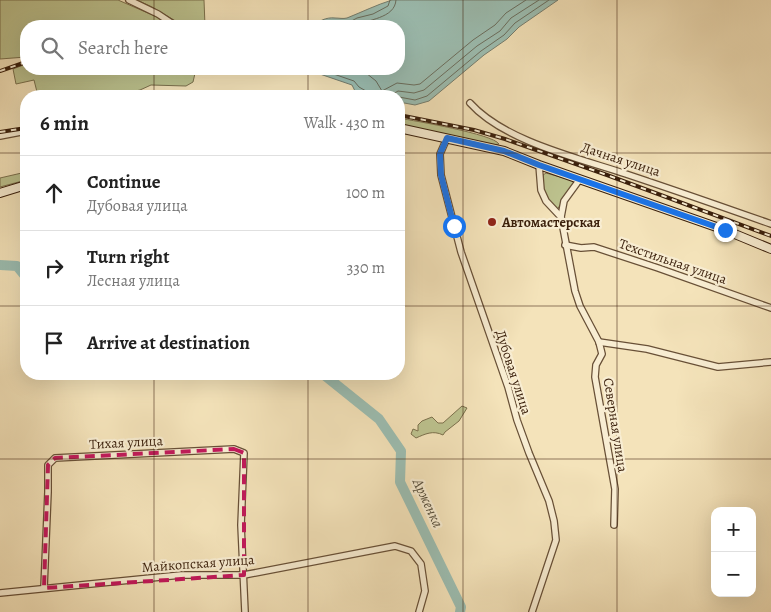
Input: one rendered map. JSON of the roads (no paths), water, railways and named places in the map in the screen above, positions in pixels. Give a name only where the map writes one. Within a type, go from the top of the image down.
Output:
[{"type":"street","points":[[129,0],[167,20]]},
{"type":"street","name":"Дачная улица","points":[[470,103],[483,116],[508,132],[540,145],[771,224]]},
{"type":"street","points":[[405,129],[504,151],[717,227],[771,249]]},
{"type":"street","points":[[0,136],[20,133]]},
{"type":"street","name":"Дубовая улица","points":[[447,138],[440,154],[441,175],[461,252],[508,387],[517,420],[549,501],[554,521],[556,540],[532,612]]},
{"type":"street","points":[[539,165],[543,195],[546,202],[561,217]]},
{"type":"street","points":[[580,179],[564,201],[561,217],[575,291],[580,306],[599,342],[647,349],[718,367],[771,362]]},
{"type":"street","points":[[0,192],[20,187]]},
{"type":"street","name":"Техстильная улица","points":[[565,245],[581,248],[594,247],[771,308]]},
{"type":"street","name":"Северная улица","points":[[599,342],[602,354],[596,365],[595,377],[614,489],[614,525]]},
{"type":"street","name":"Тихая улица","points":[[44,588],[48,465],[55,458],[234,448],[244,453],[241,525],[244,575]]},
{"type":"street","name":"Майкопская улица","points":[[0,593],[181,576],[244,575],[395,546],[411,551],[421,564],[425,591],[419,612]]},
{"type":"street","points":[[244,575],[245,612]]},
{"type":"water","points":[[392,0],[558,0],[519,27],[507,39],[484,55],[429,101],[415,105],[405,103],[405,90],[354,90],[352,85],[323,75],[405,75],[405,20],[323,20],[347,18]]},
{"type":"waterway","name":"Арженка","points":[[0,265],[17,266],[20,270]]},
{"type":"waterway","name":"Арженка","points":[[330,380],[379,419],[401,451],[400,482],[461,607],[460,612]]},
{"type":"railway","points":[[0,71],[20,64]]},
{"type":"railway","points":[[405,116],[474,130],[505,139],[771,236]]},
{"type":"railway","points":[[0,132],[20,129]]},
{"type":"place","name":"Автомастерская","points":[[492,222]]}]
